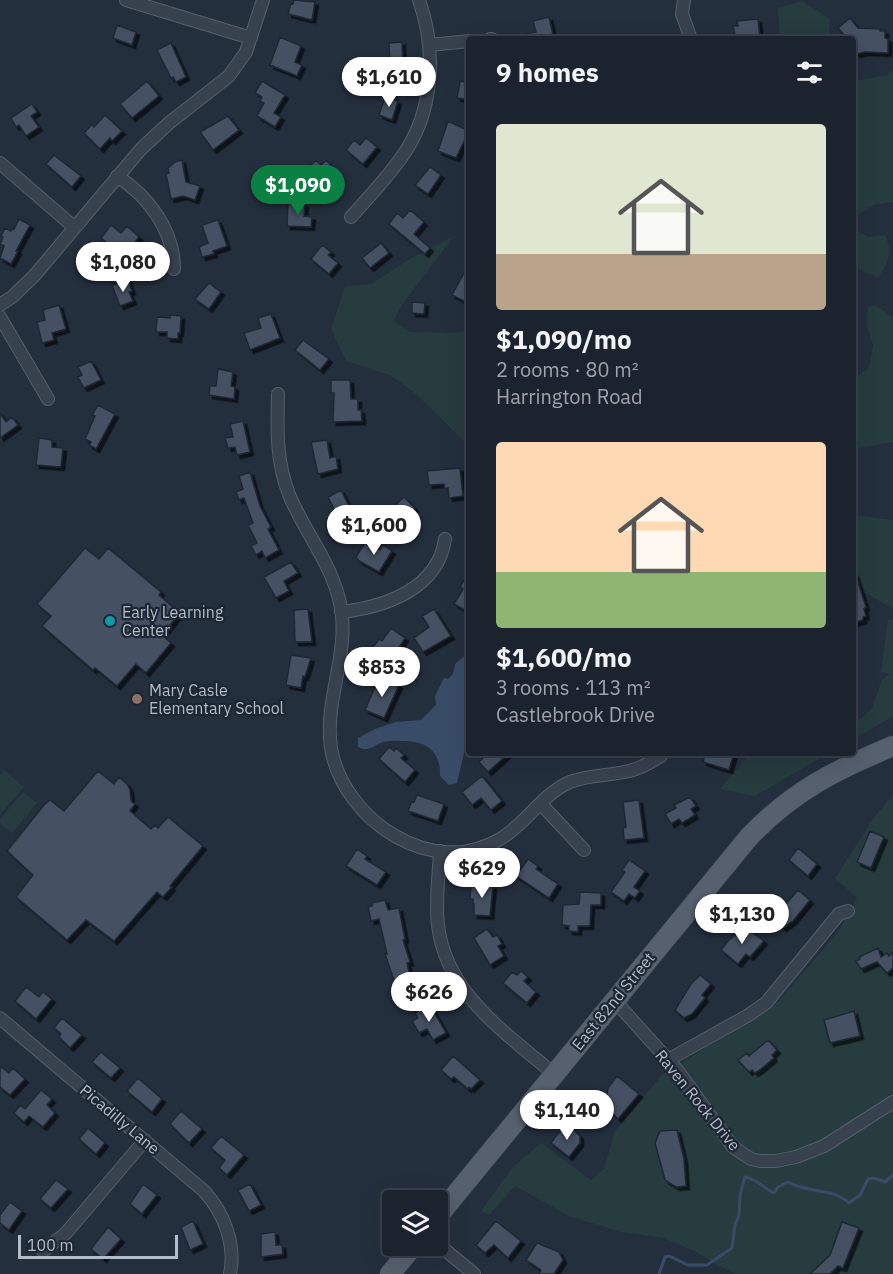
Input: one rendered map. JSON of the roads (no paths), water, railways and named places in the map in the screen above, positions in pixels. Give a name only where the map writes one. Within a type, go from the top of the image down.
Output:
[{"type":"main road","name":"East 82nd Street","points":[[448,1204],[731,856],[773,813],[812,784],[835,771],[893,747]]},
{"type":"main road","points":[[390,1274],[405,1256]]},
{"type":"street","points":[[126,0],[251,38]]},
{"type":"street","points":[[0,305],[34,276],[148,142],[229,76],[246,52],[263,0]]},
{"type":"street","points":[[351,217],[391,172],[414,135],[423,113],[429,89],[430,70],[429,45],[419,0]]},
{"type":"street","points":[[684,0],[682,14],[690,36]]},
{"type":"street","points":[[429,45],[466,41]]},
{"type":"street","points":[[0,163],[74,227]]},
{"type":"street","points":[[117,176],[141,196],[160,220],[169,239],[174,268]]},
{"type":"street","points":[[0,317],[48,399]]},
{"type":"street","points":[[278,394],[277,441],[282,475],[291,499],[333,581],[341,612],[343,628],[330,720],[331,746],[339,776],[355,802],[376,824],[414,845],[440,851],[462,851],[491,844],[508,834],[557,789],[570,782],[588,776],[626,772],[661,756]]},
{"type":"street","points":[[341,612],[381,605],[416,587],[439,560],[445,539]]},
{"type":"street","points":[[541,804],[584,850]]},
{"type":"street","points":[[440,851],[438,925],[444,954],[452,972],[465,994],[478,1008],[554,1074]]},
{"type":"street","points":[[668,1060],[763,1005],[839,914],[848,911]]},
{"type":"street","name":"Raven Rock Drive","points":[[614,1000],[668,1060],[734,1147],[741,1154],[755,1161],[776,1161],[796,1157],[824,1146],[893,1102]]},
{"type":"street","name":"Picadilly Lane","points":[[0,1018],[204,1191],[220,1211],[227,1229],[232,1254],[230,1274]]},
{"type":"street","points":[[43,1251],[66,1233],[145,1140]]},
{"type":"street","points":[[448,1252],[474,1274]]},
{"type":"water","points":[[466,655],[466,745],[457,783],[449,785],[440,776],[436,756],[422,744],[392,741],[383,742],[368,749],[358,747],[358,738],[375,729],[396,722],[421,720],[436,705],[435,696],[444,678],[448,679],[453,674],[455,664]]},
{"type":"waterway","points":[[659,1274],[665,1257],[669,1256],[688,1265],[707,1265],[732,1248],[745,1177],[774,1193],[778,1187],[788,1182],[796,1186],[828,1192],[849,1203],[860,1195],[868,1179],[874,1178],[885,1182],[893,1175]]},
{"type":"place","name":"Early Learning Center","points":[[110,621]]},
{"type":"place","name":"Mary Casle Elementary School","points":[[137,699]]}]
